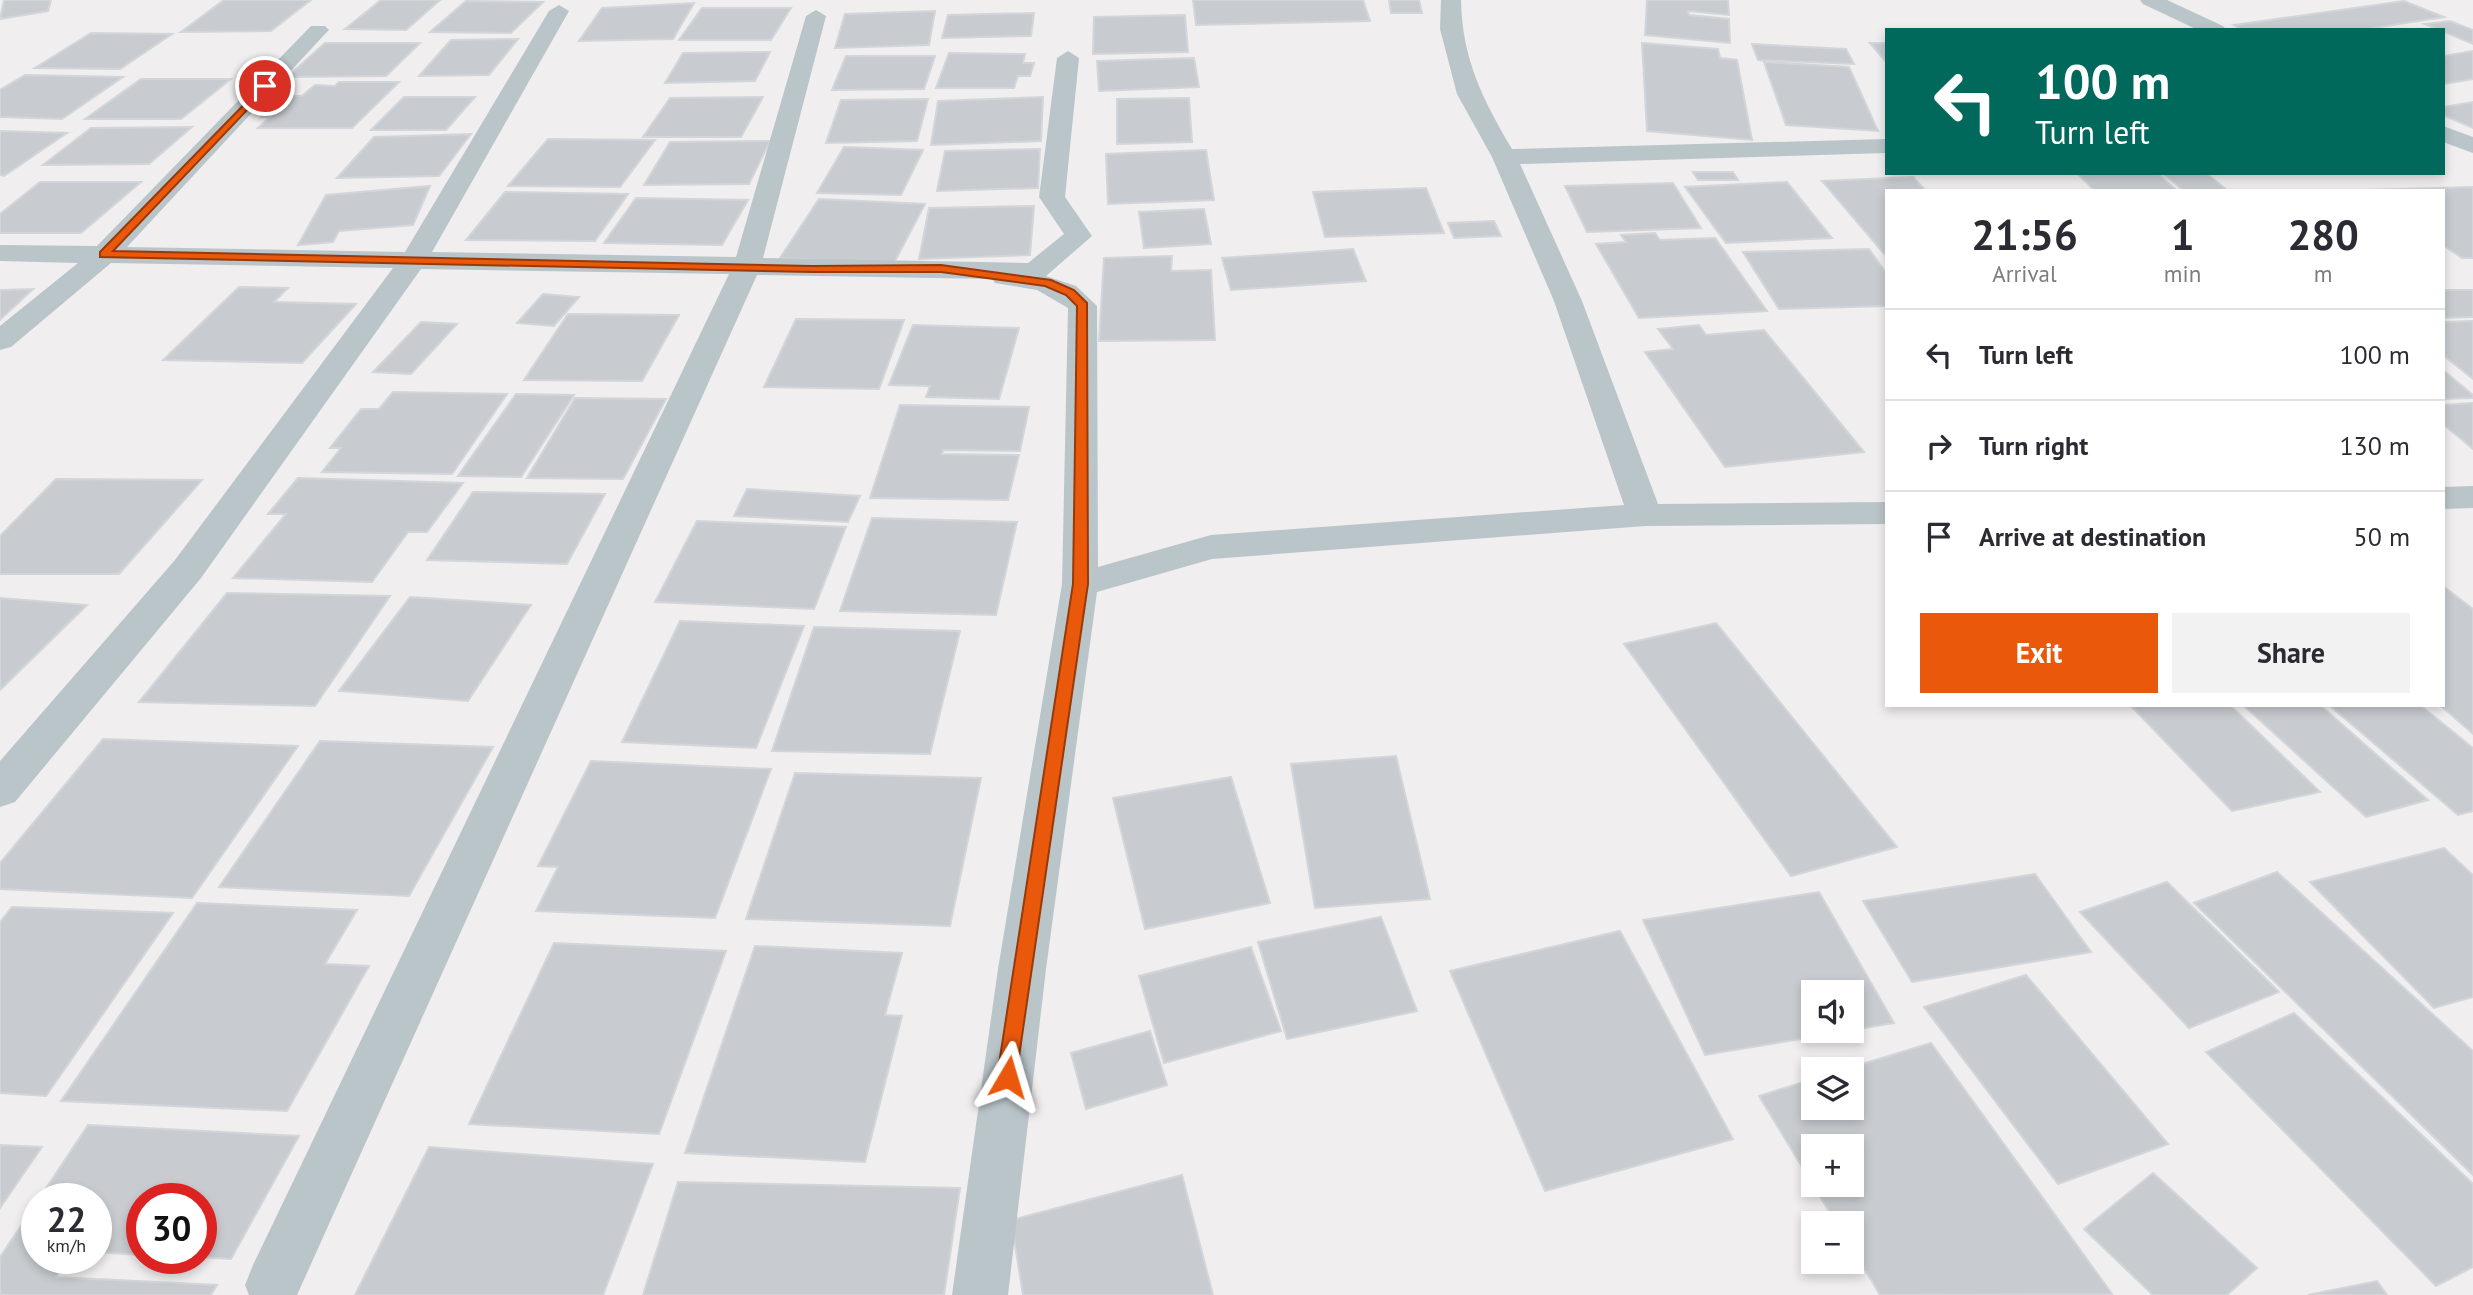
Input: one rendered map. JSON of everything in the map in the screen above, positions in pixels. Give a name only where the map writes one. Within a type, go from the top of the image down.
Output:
[{"type":"street","points":[[1451,0],[1451,29],[1468,94],[1504,157],[1568,301],[1645,515]]},
{"type":"street","points":[[2150,0],[2212,28]]},
{"type":"street","points":[[0,790],[188,569],[414,259],[559,11]]},
{"type":"street","points":[[272,1284],[747,266],[816,16]]},
{"type":"street","points":[[0,341],[104,255],[318,30]]},
{"type":"street","points":[[0,253],[1035,271],[1079,236],[1052,197],[1068,58]]},
{"type":"street","points":[[2445,134],[2473,146]]},
{"type":"street","points":[[1504,157],[1885,146]]},
{"type":"street","points":[[941,268],[1047,283],[1070,292],[1083,306],[1080,584],[1021,969],[980,1295]]},
{"type":"street","points":[[2445,498],[2473,497]]},
{"type":"street","points":[[1080,584],[1211,547],[1645,515],[1885,513]]},
{"type":"building","points":[[4,0],[51,0],[48,11],[0,19]]},
{"type":"building","points":[[224,0],[311,0],[271,31],[181,32]]},
{"type":"building","points":[[381,0],[440,0],[406,30],[345,29]]},
{"type":"building","points":[[1193,0],[1363,0],[1370,21],[1196,25]]},
{"type":"building","points":[[1389,0],[1419,0],[1422,13],[1391,13]]},
{"type":"building","points":[[1647,0],[1728,0],[1729,15],[1688,11],[1689,15],[1729,19],[1730,43],[1645,35]]},
{"type":"building","points":[[466,1],[543,2],[511,33],[430,32]]},
{"type":"building","points":[[2404,1],[2444,17],[2373,28],[2239,28],[2234,25]]},
{"type":"building","points":[[694,3],[673,39],[579,41],[602,8]]},
{"type":"building","points":[[702,8],[791,8],[771,40],[679,40]]},
{"type":"building","points":[[935,11],[929,45],[835,48],[845,14]]},
{"type":"building","points":[[1034,13],[1031,36],[942,38],[948,15]]},
{"type":"building","points":[[1185,15],[1188,52],[1093,54],[1094,17]]},
{"type":"building","points":[[2450,21],[2473,30],[2473,44],[2445,32],[2445,28],[2425,24]]},
{"type":"building","points":[[91,33],[172,34],[120,69],[35,68]]},
{"type":"building","points":[[518,39],[489,75],[419,76],[451,40]]},
{"type":"building","points":[[325,43],[420,43],[386,76],[287,77]]},
{"type":"building","points":[[1642,43],[1718,49],[1720,58],[1737,60],[1752,140],[1647,131]]},
{"type":"building","points":[[1870,43],[1885,43],[1885,61]]},
{"type":"building","points":[[1752,44],[1846,49],[1854,64],[1758,60]]},
{"type":"building","points":[[2473,51],[2473,79],[2445,84],[2445,56]]},
{"type":"building","points":[[770,52],[755,81],[665,83],[683,53]]},
{"type":"building","points":[[949,53],[1025,54],[1023,63],[1034,63],[1030,76],[1018,76],[1014,88],[936,88]]},
{"type":"building","points":[[846,56],[935,56],[924,89],[832,90]]},
{"type":"building","points":[[1194,58],[1199,87],[1099,91],[1097,61]]},
{"type":"building","points":[[1764,62],[1849,67],[1878,131],[1786,125]]},
{"type":"building","points":[[25,75],[123,77],[62,119],[0,117],[0,90]]},
{"type":"building","points":[[141,79],[231,79],[181,119],[85,119]]},
{"type":"building","points":[[339,82],[399,82],[352,128],[258,128],[270,117],[261,117],[285,96],[302,96],[315,85],[335,86]]},
{"type":"building","points":[[404,97],[475,97],[446,130],[371,130]]},
{"type":"building","points":[[763,97],[741,137],[643,137],[670,98]]},
{"type":"building","points":[[1043,97],[1041,141],[931,145],[938,101]]},
{"type":"building","points":[[1189,98],[1192,142],[1117,144],[1117,99]]},
{"type":"building","points":[[928,99],[917,141],[826,143],[841,100]]},
{"type":"building","points":[[2473,102],[2473,128],[2445,116],[2445,107]]},
{"type":"building","points":[[192,127],[149,164],[43,165],[91,128]]},
{"type":"building","points":[[0,131],[67,133],[4,176],[0,175]]},
{"type":"building","points":[[471,134],[439,176],[337,178],[374,137]]},
{"type":"building","points":[[548,139],[655,140],[620,187],[508,186]]},
{"type":"building","points":[[770,141],[749,184],[644,185],[670,142]]},
{"type":"building","points":[[844,147],[923,150],[901,195],[817,193]]},
{"type":"building","points":[[1040,149],[1038,188],[937,191],[945,151]]},
{"type":"building","points":[[1206,150],[1214,200],[1108,204],[1106,154]]},
{"type":"building","points":[[1693,172],[1733,172],[1738,180],[1698,180]]},
{"type":"building","points":[[2079,175],[2160,175],[2175,189],[2093,189]]},
{"type":"building","points":[[2164,175],[2208,175],[2226,189],[2182,189]]},
{"type":"building","points":[[1913,177],[1924,189],[1885,189],[1885,255],[1822,181]]},
{"type":"building","points":[[40,182],[141,182],[81,233],[0,233],[0,214]]},
{"type":"building","points":[[1787,182],[1832,238],[1726,243],[1685,187]]},
{"type":"building","points":[[1673,183],[1701,228],[1587,232],[1565,186]]},
{"type":"building","points":[[430,186],[413,225],[339,231],[333,242],[298,245],[326,195]]},
{"type":"building","points":[[2473,187],[2473,258],[2462,258],[2445,246],[2445,189],[2402,189]]},
{"type":"building","points":[[1426,188],[1444,233],[1325,237],[1313,192]]},
{"type":"building","points":[[505,192],[628,194],[595,241],[466,240]]},
{"type":"building","points":[[636,198],[748,200],[722,245],[604,243]]},
{"type":"building","points":[[819,199],[925,204],[894,263],[780,258]]},
{"type":"building","points":[[1034,206],[1030,255],[919,259],[929,208]]},
{"type":"building","points":[[1204,209],[1211,244],[1144,248],[1139,212]]},
{"type":"building","points":[[1494,221],[1501,236],[1454,238],[1448,223]]},
{"type":"building","points":[[1655,233],[1660,240],[1715,238],[1767,311],[1639,318],[1596,244],[1626,242],[1621,235]]},
{"type":"building","points":[[1353,249],[1366,281],[1231,290],[1222,258]]},
{"type":"building","points":[[1869,249],[1885,272],[1885,306],[1779,309],[1743,252]]},
{"type":"building","points":[[1172,256],[1171,271],[1211,270],[1215,340],[1099,341],[1104,258]]},
{"type":"building","points":[[239,287],[288,288],[274,302],[356,304],[302,363],[163,360]]},
{"type":"building","points":[[33,289],[0,320],[0,290]]},
{"type":"building","points":[[2445,290],[2473,290],[2473,317],[2445,318]]},
{"type":"building","points":[[543,294],[579,297],[554,326],[517,323]]},
{"type":"building","points":[[568,314],[679,315],[642,381],[524,380]]},
{"type":"building","points":[[796,319],[904,320],[879,389],[764,387]]},
{"type":"building","points":[[2473,321],[2473,379],[2445,357],[2445,322]]},
{"type":"building","points":[[421,322],[457,324],[411,374],[373,372]]},
{"type":"building","points":[[913,325],[1019,328],[999,399],[926,397],[930,386],[889,385]]},
{"type":"building","points":[[1699,325],[1706,335],[1764,330],[1864,452],[1725,467],[1645,352],[1673,349],[1658,329]]},
{"type":"building","points":[[2445,372],[2473,395],[2473,398],[2445,399]]},
{"type":"building","points":[[393,392],[507,394],[452,474],[322,472],[341,448],[330,448],[361,409],[379,409]]},
{"type":"building","points":[[516,394],[574,395],[521,477],[458,476]]},
{"type":"building","points":[[575,398],[666,399],[623,479],[527,478]]},
{"type":"building","points":[[2473,403],[2473,449],[2445,426],[2445,405]]},
{"type":"building","points":[[900,405],[1029,407],[1020,451],[943,450],[942,454],[1019,455],[1008,500],[870,498]]},
{"type":"building","points":[[298,478],[463,483],[427,532],[408,532],[372,582],[233,578],[286,514],[268,514]]},
{"type":"building","points":[[56,479],[202,480],[119,574],[0,574],[0,536]]},
{"type":"building","points":[[747,489],[860,496],[848,522],[734,516]]},
{"type":"building","points":[[473,492],[605,494],[567,564],[427,560]]},
{"type":"building","points":[[872,518],[1017,522],[996,615],[840,611]]},
{"type":"building","points":[[697,521],[846,527],[814,609],[655,602]]},
{"type":"building","points":[[2445,588],[2473,609],[2473,734],[2442,707],[2445,707]]},
{"type":"building","points":[[227,593],[390,596],[315,706],[139,702]]},
{"type":"building","points":[[410,597],[531,605],[468,701],[339,691]]},
{"type":"building","points":[[0,598],[87,605],[0,690]]},
{"type":"building","points":[[680,621],[804,626],[756,748],[622,742]]},
{"type":"building","points":[[1716,623],[1897,847],[1791,876],[1624,644]]},
{"type":"building","points":[[814,627],[960,631],[930,754],[772,751]]},
{"type":"building","points":[[2132,707],[2232,707],[2320,792],[2232,811]]},
{"type":"building","points":[[2245,707],[2322,707],[2428,800],[2366,817]]},
{"type":"building","points":[[2331,707],[2422,707],[2473,748],[2473,811],[2458,815]]},
{"type":"building","points":[[103,739],[298,746],[192,898],[0,889],[0,863]]},
{"type":"building","points":[[320,741],[493,747],[409,896],[219,887]]},
{"type":"building","points":[[1396,756],[1430,899],[1315,908],[1291,764]]},
{"type":"building","points":[[591,761],[771,769],[715,918],[536,911],[558,867],[538,866]]},
{"type":"building","points":[[795,773],[981,778],[950,926],[746,919]]},
{"type":"building","points":[[1231,777],[1270,903],[1145,929],[1113,798]]},
{"type":"building","points":[[2444,848],[2473,875],[2473,997],[2434,1008],[2310,882]]},
{"type":"building","points":[[2277,872],[2473,1051],[2473,1175],[2194,903]]},
{"type":"building","points":[[2035,874],[2091,952],[1912,982],[1863,901]]},
{"type":"building","points":[[2167,882],[2279,992],[2189,1028],[2080,912]]},
{"type":"building","points":[[1819,892],[1894,1023],[1864,1028],[1864,980],[1801,980],[1801,1039],[1705,1055],[1643,920]]},
{"type":"building","points":[[197,903],[357,910],[325,964],[369,966],[287,1111],[61,1101]]},
{"type":"building","points":[[12,907],[173,913],[46,1096],[0,1093],[0,922]]},
{"type":"building","points":[[1381,917],[1417,1011],[1287,1039],[1258,942]]},
{"type":"building","points":[[1620,931],[1733,1139],[1545,1191],[1450,971]]},
{"type":"building","points":[[554,943],[726,951],[659,1134],[469,1124]]},
{"type":"building","points":[[755,946],[902,953],[885,1015],[902,1016],[865,1162],[685,1153]]},
{"type":"building","points":[[1251,947],[1281,1031],[1164,1063],[1139,976]]},
{"type":"building","points":[[2026,975],[2168,1144],[2058,1184],[1924,1007]]},
{"type":"building","points":[[2294,1013],[2473,1184],[2473,1267],[2436,1286],[2206,1052]]},
{"type":"building","points":[[1150,1031],[1167,1085],[1086,1109],[1071,1053]]},
{"type":"building","points":[[1931,1043],[2112,1294],[1880,1295],[1864,1268],[1864,1211],[1829,1211],[1820,1197],[1864,1197],[1864,1134],[1801,1134],[1801,1165],[1759,1096],[1801,1083],[1801,1120],[1864,1120],[1864,1063]]},
{"type":"building","points":[[88,1125],[299,1136],[231,1259],[217,1258],[217,1183],[126,1183],[126,1254],[112,1253],[112,1183],[50,1183]]},
{"type":"building","points":[[0,1145],[42,1147],[0,1208]]},
{"type":"building","points":[[429,1147],[653,1164],[603,1295],[355,1295]]},
{"type":"building","points":[[2153,1173],[2257,1268],[2227,1295],[2153,1295],[2084,1229]]},
{"type":"building","points":[[1182,1175],[1213,1295],[1023,1295],[1011,1220]]},
{"type":"building","points":[[678,1182],[960,1188],[944,1295],[643,1295]]},
{"type":"building","points":[[21,1226],[21,1274],[217,1285],[211,1295],[0,1295],[0,1257]]},
{"type":"building","points":[[2377,1281],[2387,1295],[2308,1295]]},
{"type":"route","points":[[265,86],[104,255],[442,259],[812,269],[941,268],[1047,283],[1070,292],[1083,306],[1080,584],[1021,969],[1008,1077]]}]
